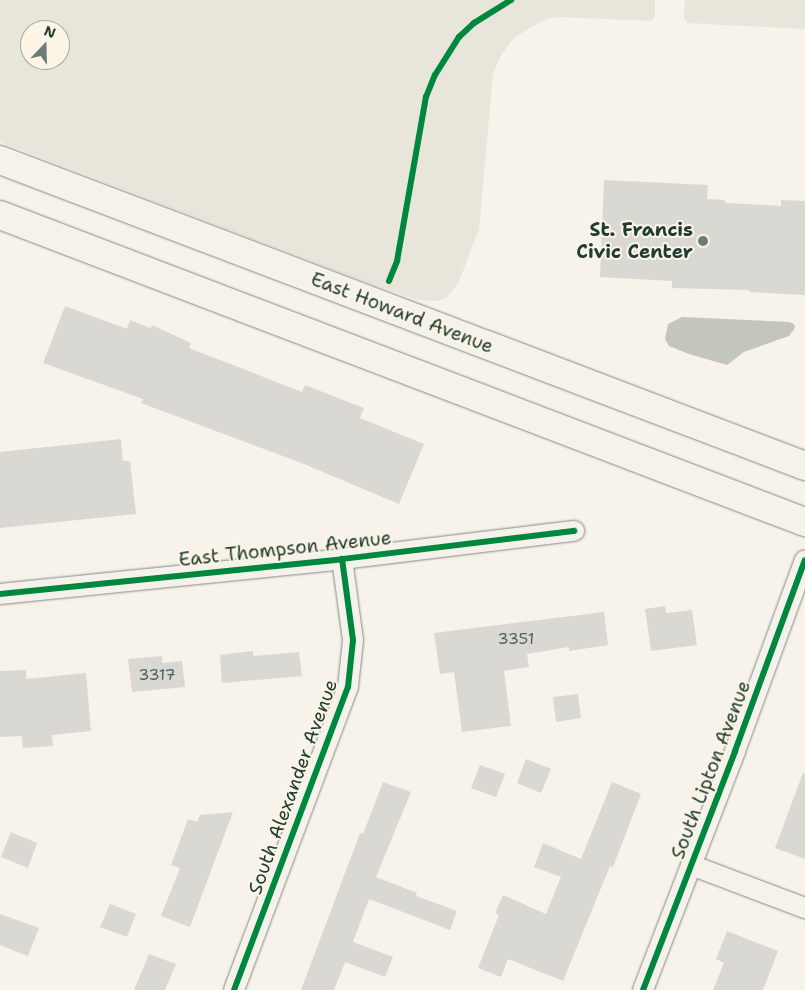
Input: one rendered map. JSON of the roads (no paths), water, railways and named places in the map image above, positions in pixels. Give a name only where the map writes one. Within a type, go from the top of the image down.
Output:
[{"type":"main road","name":"East Howard Avenue","points":[[0,160],[805,466]]},
{"type":"main road","points":[[0,216],[805,522]]},
{"type":"street","name":"East Thompson Avenue","points":[[0,594],[342,559],[574,531]]},
{"type":"street","name":"South Alexander Avenue","points":[[234,990],[348,686],[353,640],[342,559]]},
{"type":"street","name":"South Lipton Avenue","points":[[643,990],[692,865],[805,560]]},
{"type":"street","points":[[692,865],[805,908]]},
{"type":"place","name":"St. Francis Civic Center","points":[[703,241]]}]
